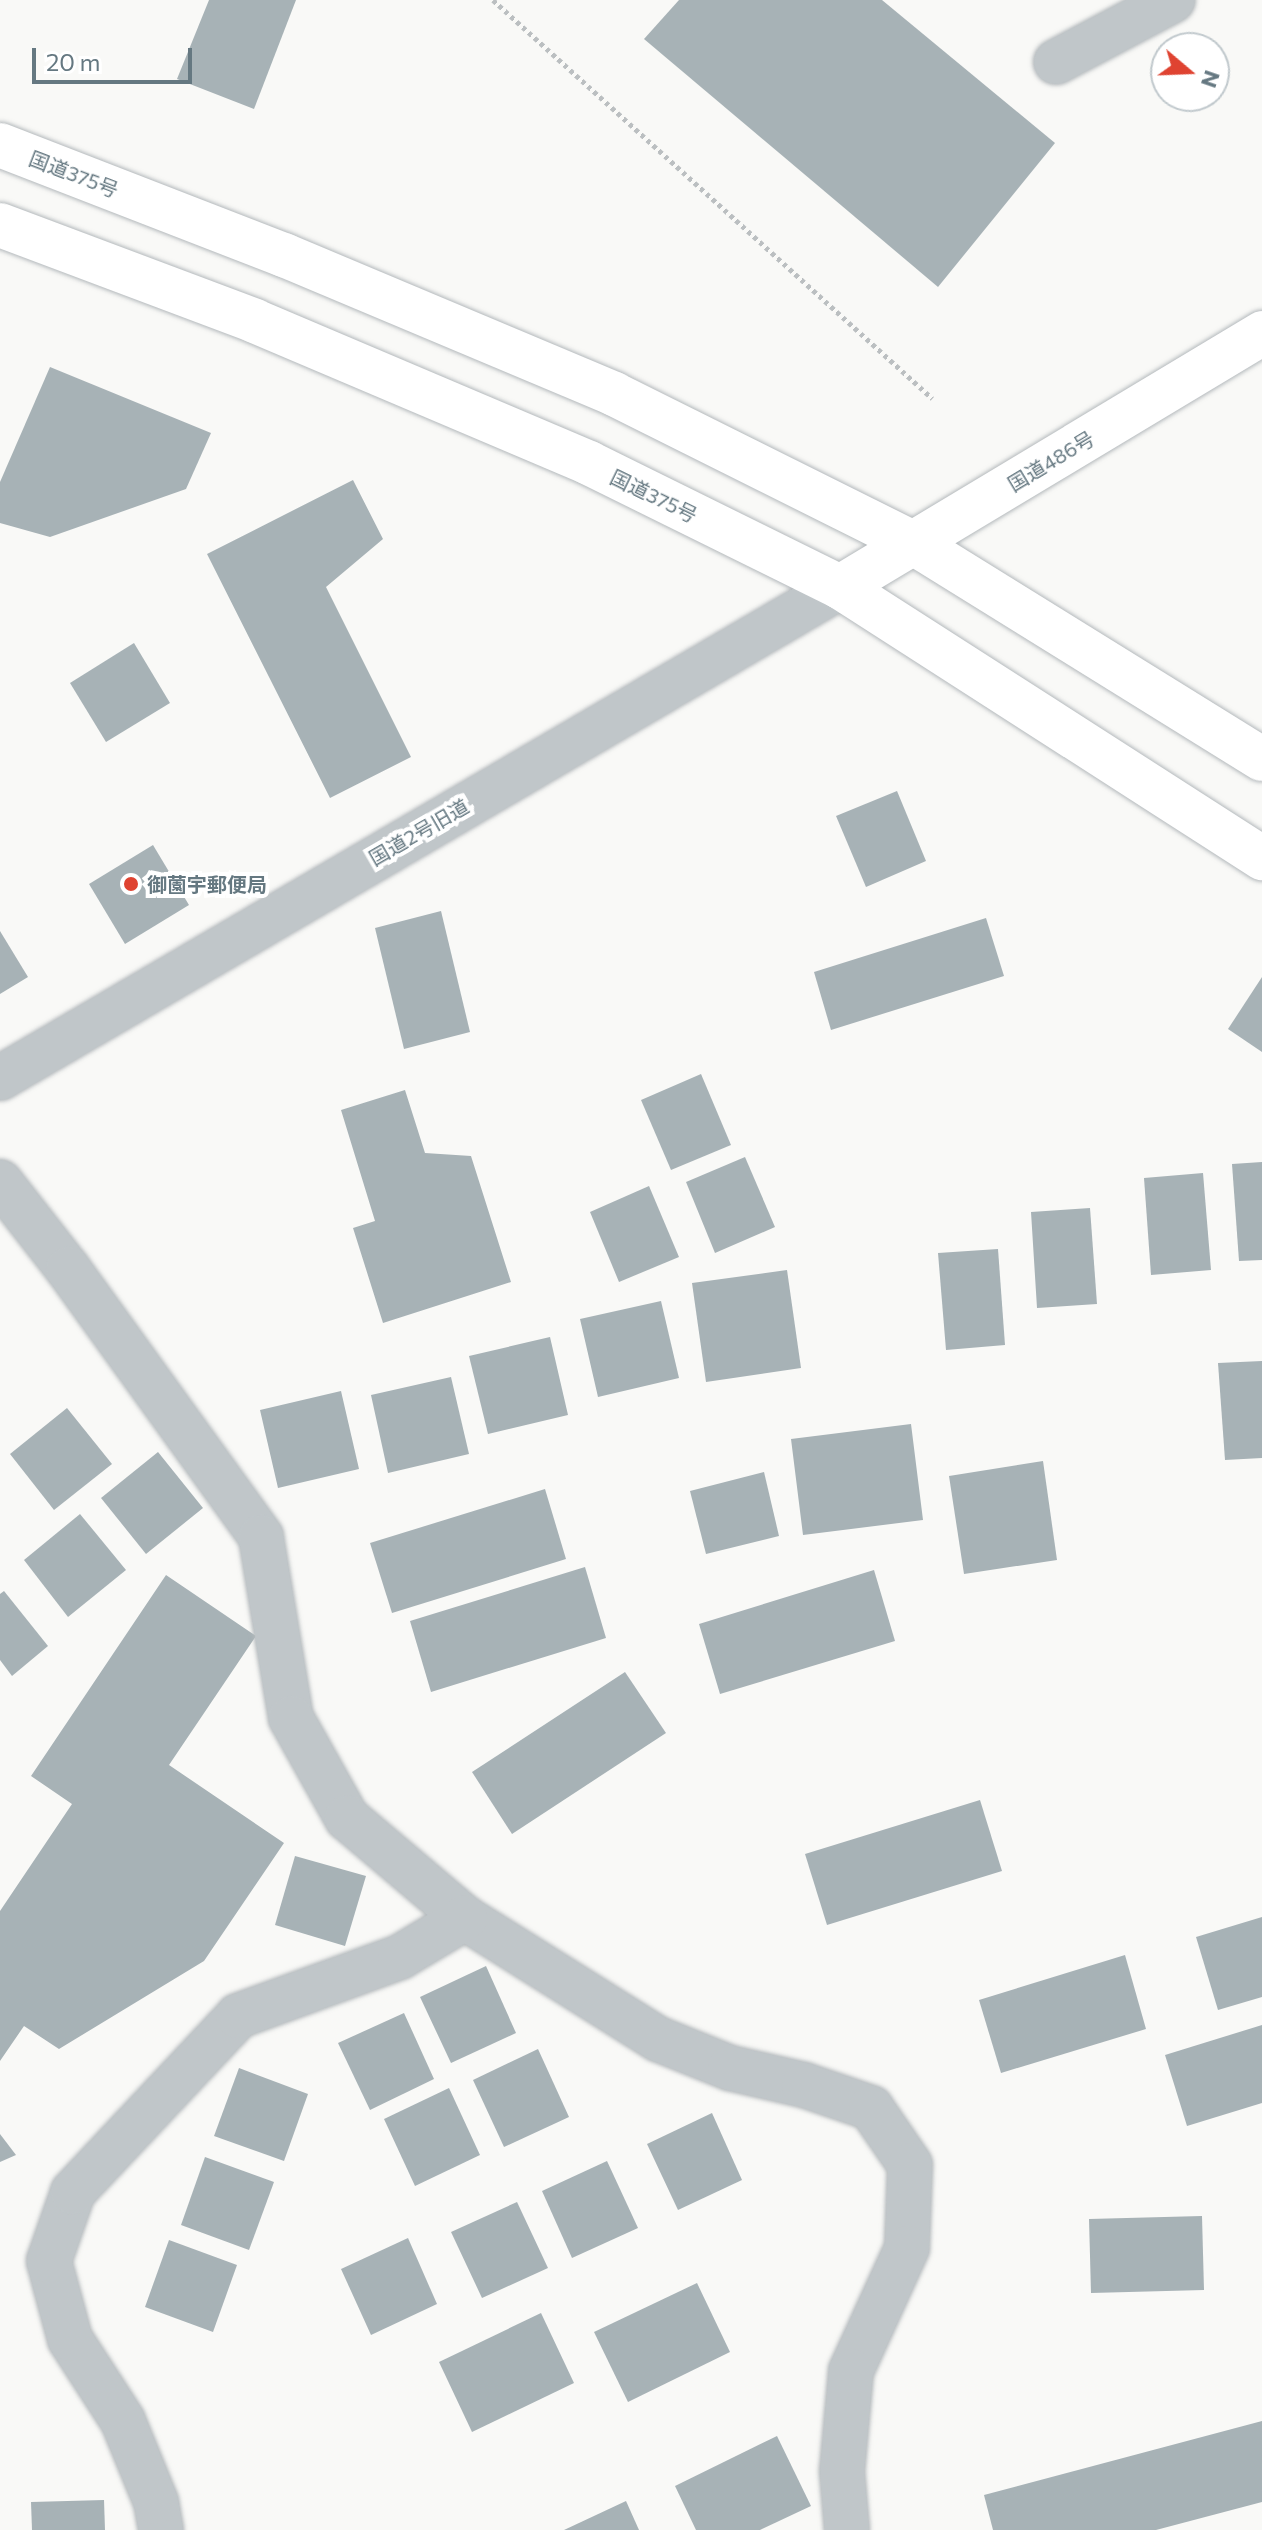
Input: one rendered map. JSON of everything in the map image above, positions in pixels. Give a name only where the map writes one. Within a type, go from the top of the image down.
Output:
[{"type":"highway","name":"国道375号","points":[[0,145],[284,255],[614,394],[915,544],[1262,759]]},
{"type":"highway","name":"国道375号","points":[[0,225],[255,321],[589,463],[840,587],[1262,858]]},
{"type":"highway","name":"国道486号","points":[[840,587],[1262,333]]},
{"type":"street","points":[[1056,62],[1173,0]]},
{"type":"street","name":"国道2号旧道","points":[[0,1078],[840,587]]},
{"type":"street","points":[[0,1182],[68,1269],[261,1537],[291,1718],[347,1818],[465,1918],[658,2039],[730,2068],[804,2085],[871,2108],[910,2165],[907,2248],[851,2371],[842,2471],[847,2530]]},
{"type":"street","points":[[161,2530],[156,2502],[123,2421],[70,2339],[49,2261],[73,2192],[238,2016],[400,1957],[465,1918]]},
{"type":"path","points":[[493,0],[932,398]]},
{"type":"building","points":[[209,0],[296,0],[254,109],[177,79]]},
{"type":"building","points":[[679,0],[882,0],[1055,143],[938,287],[644,39]]},
{"type":"building","points":[[50,367],[211,433],[186,489],[50,537],[0,523],[0,482]]},
{"type":"building","points":[[353,480],[383,539],[326,587],[411,757],[330,798],[207,554]]},
{"type":"building","points":[[134,643],[170,703],[106,742],[70,683]]},
{"type":"building","points":[[897,791],[926,861],[866,887],[836,816]]},
{"type":"building","points":[[153,845],[189,905],[125,944],[89,884]]},
{"type":"building","points":[[441,911],[470,1032],[404,1049],[375,928]]},
{"type":"building","points":[[986,918],[1004,976],[831,1030],[814,972]]},
{"type":"building","points":[[0,931],[28,977],[0,994]]},
{"type":"building","points":[[1262,977],[1262,1052],[1228,1029]]},
{"type":"building","points":[[701,1074],[731,1145],[671,1170],[641,1100]]},
{"type":"building","points":[[405,1090],[425,1153],[471,1156],[511,1282],[383,1323],[353,1228],[375,1221],[341,1110]]},
{"type":"building","points":[[745,1157],[775,1227],[715,1253],[686,1182]]},
{"type":"building","points":[[1262,1162],[1262,1260],[1239,1261],[1232,1164]]},
{"type":"building","points":[[1203,1173],[1211,1270],[1151,1275],[1144,1178]]},
{"type":"building","points":[[649,1186],[679,1257],[619,1282],[590,1212]]},
{"type":"building","points":[[1090,1208],[1097,1304],[1037,1308],[1031,1212]]},
{"type":"building","points":[[998,1249],[1005,1345],[946,1350],[938,1253]]},
{"type":"building","points":[[787,1270],[801,1368],[706,1382],[692,1283]]},
{"type":"building","points":[[661,1301],[679,1378],[598,1397],[580,1319]]},
{"type":"building","points":[[550,1337],[568,1415],[488,1434],[469,1356]]},
{"type":"building","points":[[1262,1361],[1262,1458],[1225,1460],[1218,1363]]},
{"type":"building","points":[[451,1377],[469,1454],[388,1473],[371,1395]]},
{"type":"building","points":[[341,1391],[359,1469],[278,1488],[260,1410]]},
{"type":"building","points":[[67,1408],[112,1464],[54,1510],[10,1454]]},
{"type":"building","points":[[911,1424],[923,1520],[803,1535],[791,1439]]},
{"type":"building","points":[[158,1452],[203,1508],[146,1554],[101,1498]]},
{"type":"building","points":[[1043,1461],[1057,1560],[964,1574],[949,1476]]},
{"type":"building","points":[[764,1472],[779,1536],[706,1554],[690,1491]]},
{"type":"building","points":[[545,1489],[566,1559],[392,1613],[370,1543]]},
{"type":"building","points":[[80,1514],[126,1570],[68,1617],[24,1560]]},
{"type":"building","points":[[585,1567],[606,1638],[431,1692],[410,1621]]},
{"type":"building","points":[[874,1570],[895,1641],[720,1694],[699,1624]]},
{"type":"building","points":[[166,1575],[256,1636],[169,1765],[284,1843],[204,1961],[59,2049],[24,2026],[0,2061],[0,1911],[72,1804],[31,1776]]},
{"type":"building","points":[[4,1591],[48,1646],[12,1676],[0,1660],[0,1594]]},
{"type":"building","points":[[625,1672],[666,1733],[512,1834],[472,1772]]},
{"type":"building","points":[[980,1800],[1002,1871],[827,1925],[805,1854]]},
{"type":"building","points":[[295,1856],[366,1876],[345,1946],[275,1925]]},
{"type":"building","points":[[1262,1917],[1262,1997],[1218,2010],[1196,1937]]},
{"type":"building","points":[[1125,1955],[1146,2029],[1001,2073],[979,2000]]},
{"type":"building","points":[[486,1966],[516,2033],[451,2063],[420,1997]]},
{"type":"building","points":[[404,2013],[434,2079],[370,2110],[338,2043]]},
{"type":"building","points":[[1262,2025],[1262,2103],[1187,2126],[1165,2055]]},
{"type":"building","points":[[538,2049],[569,2117],[504,2147],[473,2080]]},
{"type":"building","points":[[239,2068],[308,2094],[284,2161],[214,2136]]},
{"type":"building","points":[[449,2088],[480,2155],[415,2186],[384,2119]]},
{"type":"building","points":[[712,2113],[742,2180],[678,2210],[647,2144]]},
{"type":"building","points":[[0,2134],[16,2155],[0,2162]]},
{"type":"building","points":[[205,2157],[274,2182],[249,2250],[181,2225]]},
{"type":"building","points":[[607,2161],[638,2228],[572,2258],[542,2191]]},
{"type":"building","points":[[517,2202],[548,2268],[482,2298],[451,2232]]},
{"type":"building","points":[[1202,2216],[1204,2290],[1091,2293],[1089,2219]]},
{"type":"building","points":[[408,2238],[437,2304],[371,2335],[341,2269]]},
{"type":"building","points":[[169,2240],[237,2265],[213,2332],[145,2307]]},
{"type":"building","points":[[697,2283],[730,2352],[628,2402],[594,2332]]},
{"type":"building","points":[[541,2313],[574,2383],[472,2432],[439,2362]]},
{"type":"building","points":[[1262,2421],[1262,2502],[1156,2530],[993,2530],[984,2495]]},
{"type":"building","points":[[777,2436],[811,2506],[760,2530],[696,2530],[675,2486]]},
{"type":"building","points":[[104,2500],[105,2530],[32,2530],[31,2502]]},
{"type":"building","points":[[626,2501],[639,2530],[564,2530]]},
{"type":"place","name":"御薗宇郵便局","points":[[131,884]]}]
